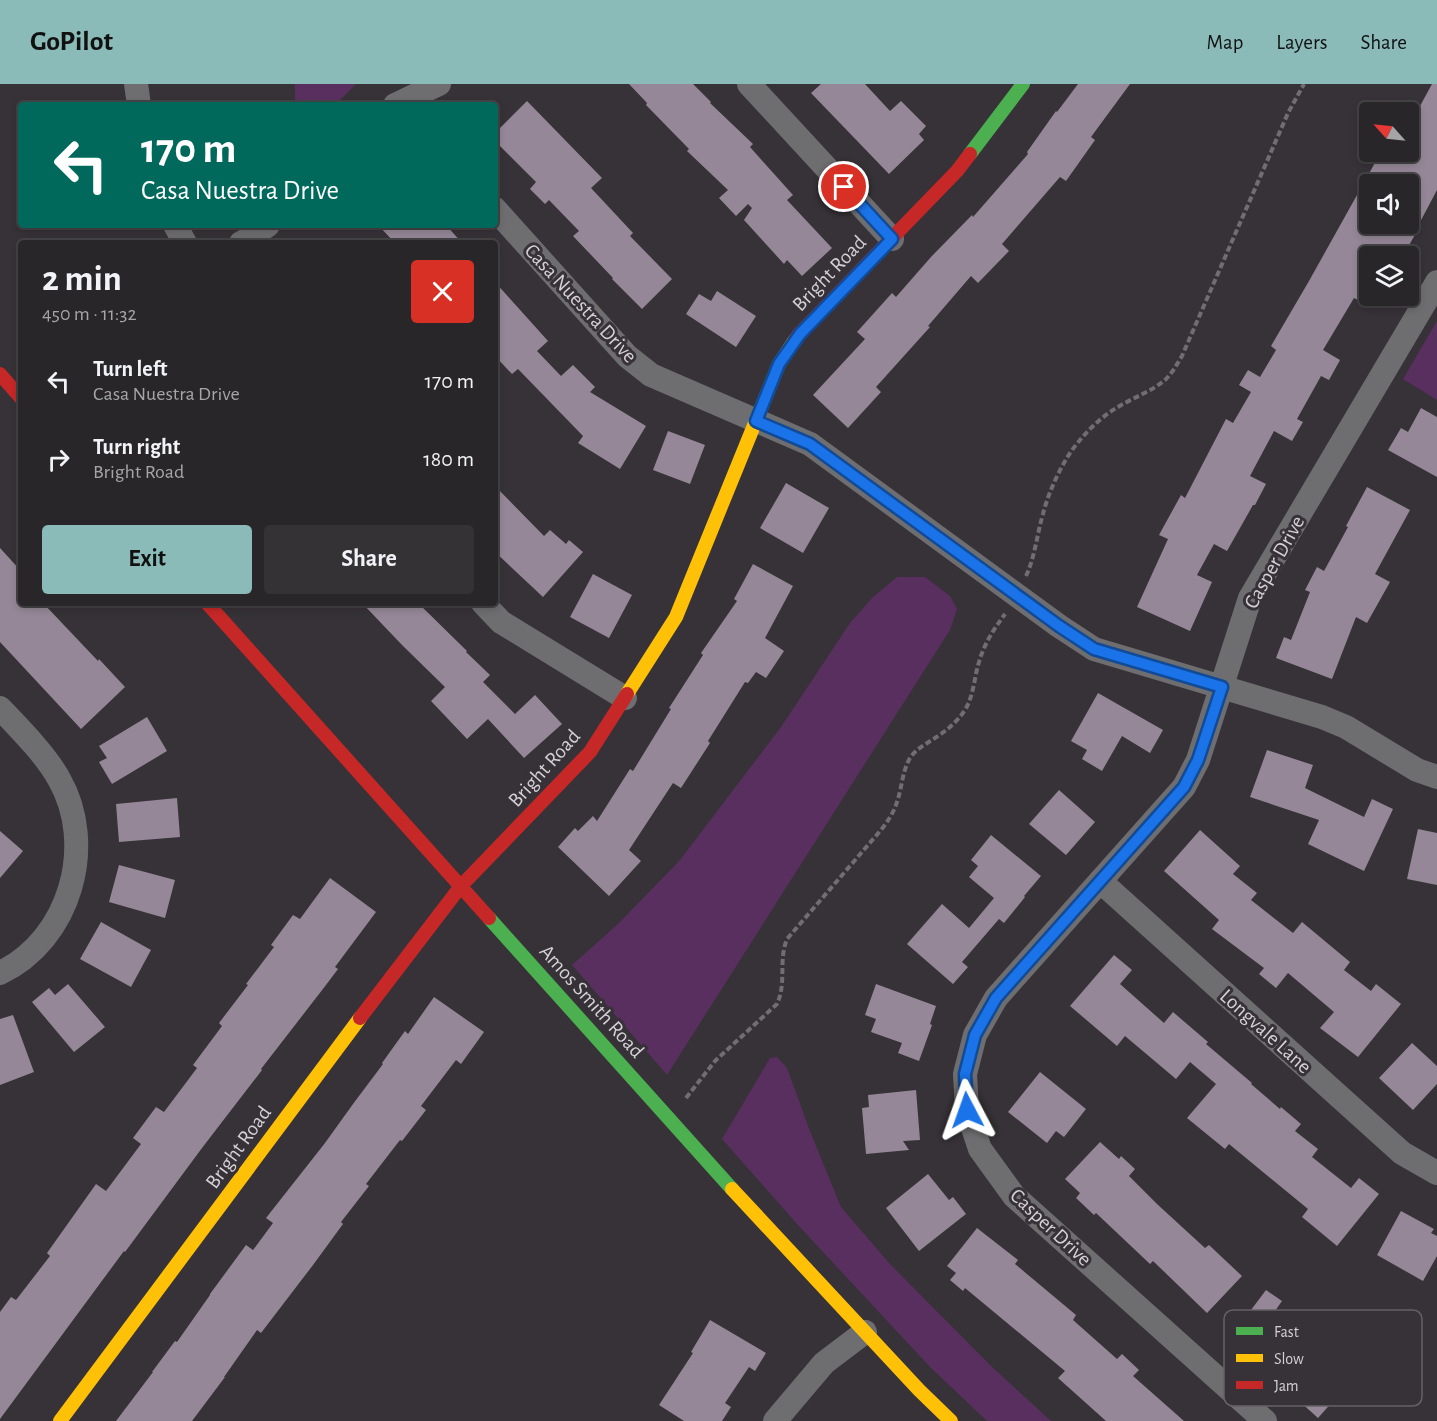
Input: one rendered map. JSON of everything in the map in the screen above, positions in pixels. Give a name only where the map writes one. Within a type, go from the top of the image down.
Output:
[{"type":"street","points":[[136,84],[139,102]]},
{"type":"street","points":[[749,84],[892,239]]},
{"type":"street","name":"Bright Road","points":[[60,1421],[305,1091],[461,886],[590,752],[676,617],[779,364],[800,334],[957,171],[1023,84]]},
{"type":"street","points":[[404,102],[428,94]]},
{"type":"street","name":"Casa Nuestra Drive","points":[[498,212],[627,356],[651,375],[810,444],[1059,626],[1094,649],[1322,717],[1346,727],[1418,770],[1437,777]]},
{"type":"street","points":[[247,240],[264,228]]},
{"type":"street","name":"Casper Drive","points":[[1224,1384],[1014,1196],[980,1149],[967,1110],[965,1074],[975,1035],[996,998],[1184,787],[1198,760],[1250,598],[1437,282]]},
{"type":"street","points":[[0,374],[18,395]]},
{"type":"street","name":"Amos Smith Road","points":[[210,606],[733,1190],[919,1390],[951,1421]]},
{"type":"street","points":[[486,606],[501,622],[625,698]]},
{"type":"street","points":[[0,708],[59,778],[69,801],[75,827],[76,848],[74,873],[67,899],[57,919],[27,956],[0,973]]},
{"type":"street","name":"Longvale Lane","points":[[1100,881],[1402,1153],[1437,1173]]},
{"type":"street","points":[[776,1421],[824,1363],[865,1332]]},
{"type":"street","name":"Casper Drive","points":[[1248,1406],[1265,1421]]},
{"type":"path","points":[[1025,577],[1030,567],[1050,492],[1065,461],[1078,442],[1095,424],[1117,407],[1151,390],[1165,380],[1182,356],[1288,113],[1304,84]]},
{"type":"path","points":[[686,1098],[715,1061],[777,1005],[781,995],[783,948],[787,939],[886,824],[897,802],[905,768],[911,756],[950,728],[965,710],[972,694],[984,648],[1005,614]]},
{"type":"shaded area","points":[[295,84],[356,84],[338,102],[295,102]]},
{"type":"shaded area","points":[[1437,321],[1437,400],[1403,379]]},
{"type":"shaded area","points":[[897,577],[925,577],[950,596],[957,609],[950,630],[667,1075],[572,965],[619,923],[680,860],[781,727],[850,623],[873,597]]},
{"type":"shaded area","points":[[777,1057],[787,1068],[841,1207],[890,1264],[990,1365],[1051,1421],[987,1421],[930,1367],[797,1224],[722,1139],[770,1058]]},
{"type":"building","points":[[629,84],[693,84],[753,144],[750,147],[793,195],[787,200],[832,248],[802,276],[787,260],[784,264],[744,220],[752,208],[748,204],[736,216],[719,198],[728,190],[687,151],[689,149]]},
{"type":"building","points":[[821,84],[865,84],[890,111],[901,101],[926,126],[919,134],[924,140],[889,174],[811,93]]},
{"type":"building","points":[[1078,84],[1130,84],[1091,137],[1095,140],[1066,181],[1060,177],[1002,244],[1009,251],[978,283],[971,276],[928,326],[930,327],[876,387],[881,392],[848,428],[813,395],[865,339],[857,332],[892,293],[896,297],[931,257],[972,215],[973,217],[1028,154],[1027,152],[1056,111]]},
{"type":"building","points":[[1432,84],[1437,84],[1437,190],[1419,224],[1419,174],[1369,174],[1375,162],[1419,162],[1419,108]]},
{"type":"building","points":[[527,101],[602,178],[591,188],[633,233],[630,236],[672,279],[642,309],[573,236],[579,231],[549,200],[545,204],[530,189],[536,182],[498,144],[498,130]]},
{"type":"building","points":[[1359,191],[1359,234],[1415,234],[1409,246],[1359,246],[1359,298],[1354,298],[1323,350],[1340,360],[1329,380],[1321,376],[1297,419],[1303,422],[1292,441],[1274,431],[1250,476],[1266,484],[1255,505],[1227,551],[1214,544],[1197,575],[1212,582],[1190,631],[1137,607],[1168,539],[1159,535],[1181,495],[1185,498],[1226,419],[1233,423],[1251,392],[1239,385],[1248,370],[1260,377],[1276,350],[1271,346]]},
{"type":"building","points":[[381,228],[449,228],[459,240],[392,240]]},
{"type":"building","points":[[498,285],[548,341],[537,351],[561,376],[573,365],[595,387],[590,392],[646,426],[620,469],[578,443],[583,436],[518,369],[512,374],[498,359]]},
{"type":"building","points":[[717,291],[756,316],[736,347],[686,314],[699,294],[711,301]]},
{"type":"building","points":[[1421,408],[1437,417],[1437,477],[1388,450],[1401,428],[1408,432]]},
{"type":"building","points":[[668,431],[705,445],[690,484],[653,470]]},
{"type":"building","points":[[786,483],[829,508],[803,553],[760,528]]},
{"type":"building","points":[[1367,487],[1410,510],[1375,574],[1390,582],[1367,623],[1356,617],[1332,679],[1276,658],[1284,637],[1291,640],[1310,592],[1305,590],[1317,567],[1324,571]]},
{"type":"building","points":[[498,489],[544,536],[550,530],[566,544],[569,540],[583,552],[543,597],[498,555]]},
{"type":"building","points":[[0,548],[18,568],[18,606],[46,606],[125,687],[81,729],[0,642]]},
{"type":"building","points":[[753,564],[793,586],[765,638],[784,651],[766,678],[756,672],[748,683],[745,682],[681,788],[673,783],[629,850],[641,861],[609,896],[558,847],[575,828],[578,831],[593,816],[597,821],[630,769],[633,771],[703,655],[701,653],[737,601],[734,599]]},
{"type":"building","points":[[593,574],[632,595],[609,638],[570,617]]},
{"type":"building","points":[[365,606],[421,606],[490,675],[483,682],[515,714],[535,695],[562,724],[524,758],[488,719],[467,739],[431,701],[445,687]]},
{"type":"building","points":[[1098,693],[1163,730],[1150,753],[1122,736],[1102,771],[1082,759],[1087,750],[1071,741]]},
{"type":"building","points":[[147,717],[167,751],[112,784],[99,762],[107,758],[99,746]]},
{"type":"building","points":[[1267,750],[1313,765],[1305,788],[1364,817],[1372,799],[1393,809],[1364,871],[1308,844],[1319,820],[1250,797]]},
{"type":"building","points":[[1059,790],[1095,822],[1066,855],[1029,824]]},
{"type":"building","points":[[177,798],[180,837],[119,842],[116,804]]},
{"type":"building","points":[[1418,829],[1437,833],[1437,885],[1407,879]]},
{"type":"building","points":[[1200,830],[1240,866],[1233,874],[1257,893],[1251,900],[1293,933],[1302,922],[1350,962],[1344,970],[1371,991],[1376,984],[1401,1004],[1358,1057],[1320,1028],[1334,1012],[1288,973],[1276,988],[1259,974],[1264,968],[1212,929],[1219,920],[1164,871]]},
{"type":"building","points":[[0,831],[23,851],[0,878]]},
{"type":"building","points":[[991,835],[1041,876],[1004,923],[999,919],[962,962],[968,967],[953,984],[907,944],[942,904],[969,928],[994,898],[969,877],[978,866],[971,860]]},
{"type":"building","points":[[119,865],[175,880],[165,918],[109,902]]},
{"type":"building","points":[[330,878],[376,912],[335,967],[338,969],[0,1419],[0,1312],[11,1297],[16,1300],[50,1256],[47,1253],[96,1184],[106,1191],[141,1144],[133,1138],[156,1107],[164,1112],[197,1068],[193,1065],[222,1026],[219,1023],[274,947],[271,945],[293,915],[300,919]]},
{"type":"building","points":[[101,922],[151,950],[131,987],[80,959]]},
{"type":"building","points":[[1114,955],[1132,970],[1120,984],[1164,1023],[1173,1012],[1251,1084],[1301,1124],[1295,1131],[1318,1149],[1312,1157],[1351,1188],[1359,1178],[1379,1194],[1337,1246],[1302,1217],[1308,1209],[1229,1144],[1225,1149],[1187,1118],[1216,1084],[1190,1062],[1176,1079],[1125,1036],[1117,1046],[1070,1006]]},
{"type":"building","points":[[68,984],[105,1027],[74,1052],[32,1002],[49,988],[55,995]]},
{"type":"building","points":[[876,984],[936,1006],[919,1061],[898,1053],[902,1043],[871,1032],[876,1019],[865,1015]]},
{"type":"building","points":[[434,997],[484,1032],[461,1064],[456,1060],[421,1106],[426,1110],[366,1184],[369,1186],[341,1222],[343,1224],[313,1265],[261,1333],[257,1330],[192,1421],[116,1421],[175,1341],[177,1342],[246,1245],[253,1250],[273,1223],[266,1218],[325,1143],[405,1031],[408,1034]]},
{"type":"building","points":[[13,1015],[34,1072],[0,1085],[0,1019]]},
{"type":"building","points":[[1412,1043],[1437,1066],[1437,1084],[1413,1110],[1379,1078]]},
{"type":"building","points":[[1040,1072],[1086,1109],[1064,1137],[1056,1131],[1047,1143],[1008,1112]]},
{"type":"building","points":[[916,1090],[920,1140],[903,1141],[909,1150],[866,1154],[862,1108],[869,1107],[868,1095]]},
{"type":"building","points":[[1100,1142],[1119,1159],[1121,1156],[1135,1169],[1129,1176],[1157,1204],[1205,1248],[1209,1245],[1242,1276],[1207,1313],[1153,1261],[1150,1264],[1096,1213],[1094,1215],[1076,1198],[1080,1193],[1065,1179]]},
{"type":"building","points":[[928,1174],[949,1200],[953,1197],[966,1214],[919,1251],[886,1208]]},
{"type":"building","points":[[1401,1211],[1434,1229],[1431,1233],[1437,1236],[1437,1256],[1423,1281],[1377,1255]]},
{"type":"building","points":[[977,1228],[1018,1260],[1015,1264],[1076,1315],[1073,1320],[1117,1359],[1122,1354],[1139,1370],[1133,1376],[1184,1421],[1106,1421],[1058,1378],[1065,1371],[965,1288],[963,1291],[950,1280],[956,1273],[947,1266]]},
{"type":"building","points":[[1266,1290],[1282,1301],[1276,1310],[1251,1310]]},
{"type":"building","points":[[710,1320],[766,1353],[755,1371],[749,1367],[725,1403],[731,1407],[722,1421],[684,1421],[659,1405],[693,1353],[691,1352]]},
{"type":"building","points":[[1305,1406],[1329,1406],[1318,1418]]},
{"type":"traffic: fast","points":[[970,154],[1023,84]]},
{"type":"traffic: fast","points":[[489,918],[732,1189]]},
{"type":"traffic: slow","points":[[627,694],[676,617],[779,364],[795,340]]},
{"type":"traffic: slow","points":[[60,1421],[360,1018]]},
{"type":"traffic: slow","points":[[732,1189],[919,1390],[951,1421]]},
{"type":"traffic: jam","points":[[795,340],[957,171],[970,154]]},
{"type":"traffic: jam","points":[[0,374],[18,395]]},
{"type":"traffic: jam","points":[[210,606],[489,918]]},
{"type":"traffic: jam","points":[[360,1018],[461,886],[590,752],[627,694]]},
{"type":"route","points":[[844,187],[892,239],[800,334],[779,364],[756,421],[810,444],[1059,626],[1094,649],[1222,687],[1198,760],[1184,787],[996,998],[975,1035],[965,1074],[967,1110]]}]
